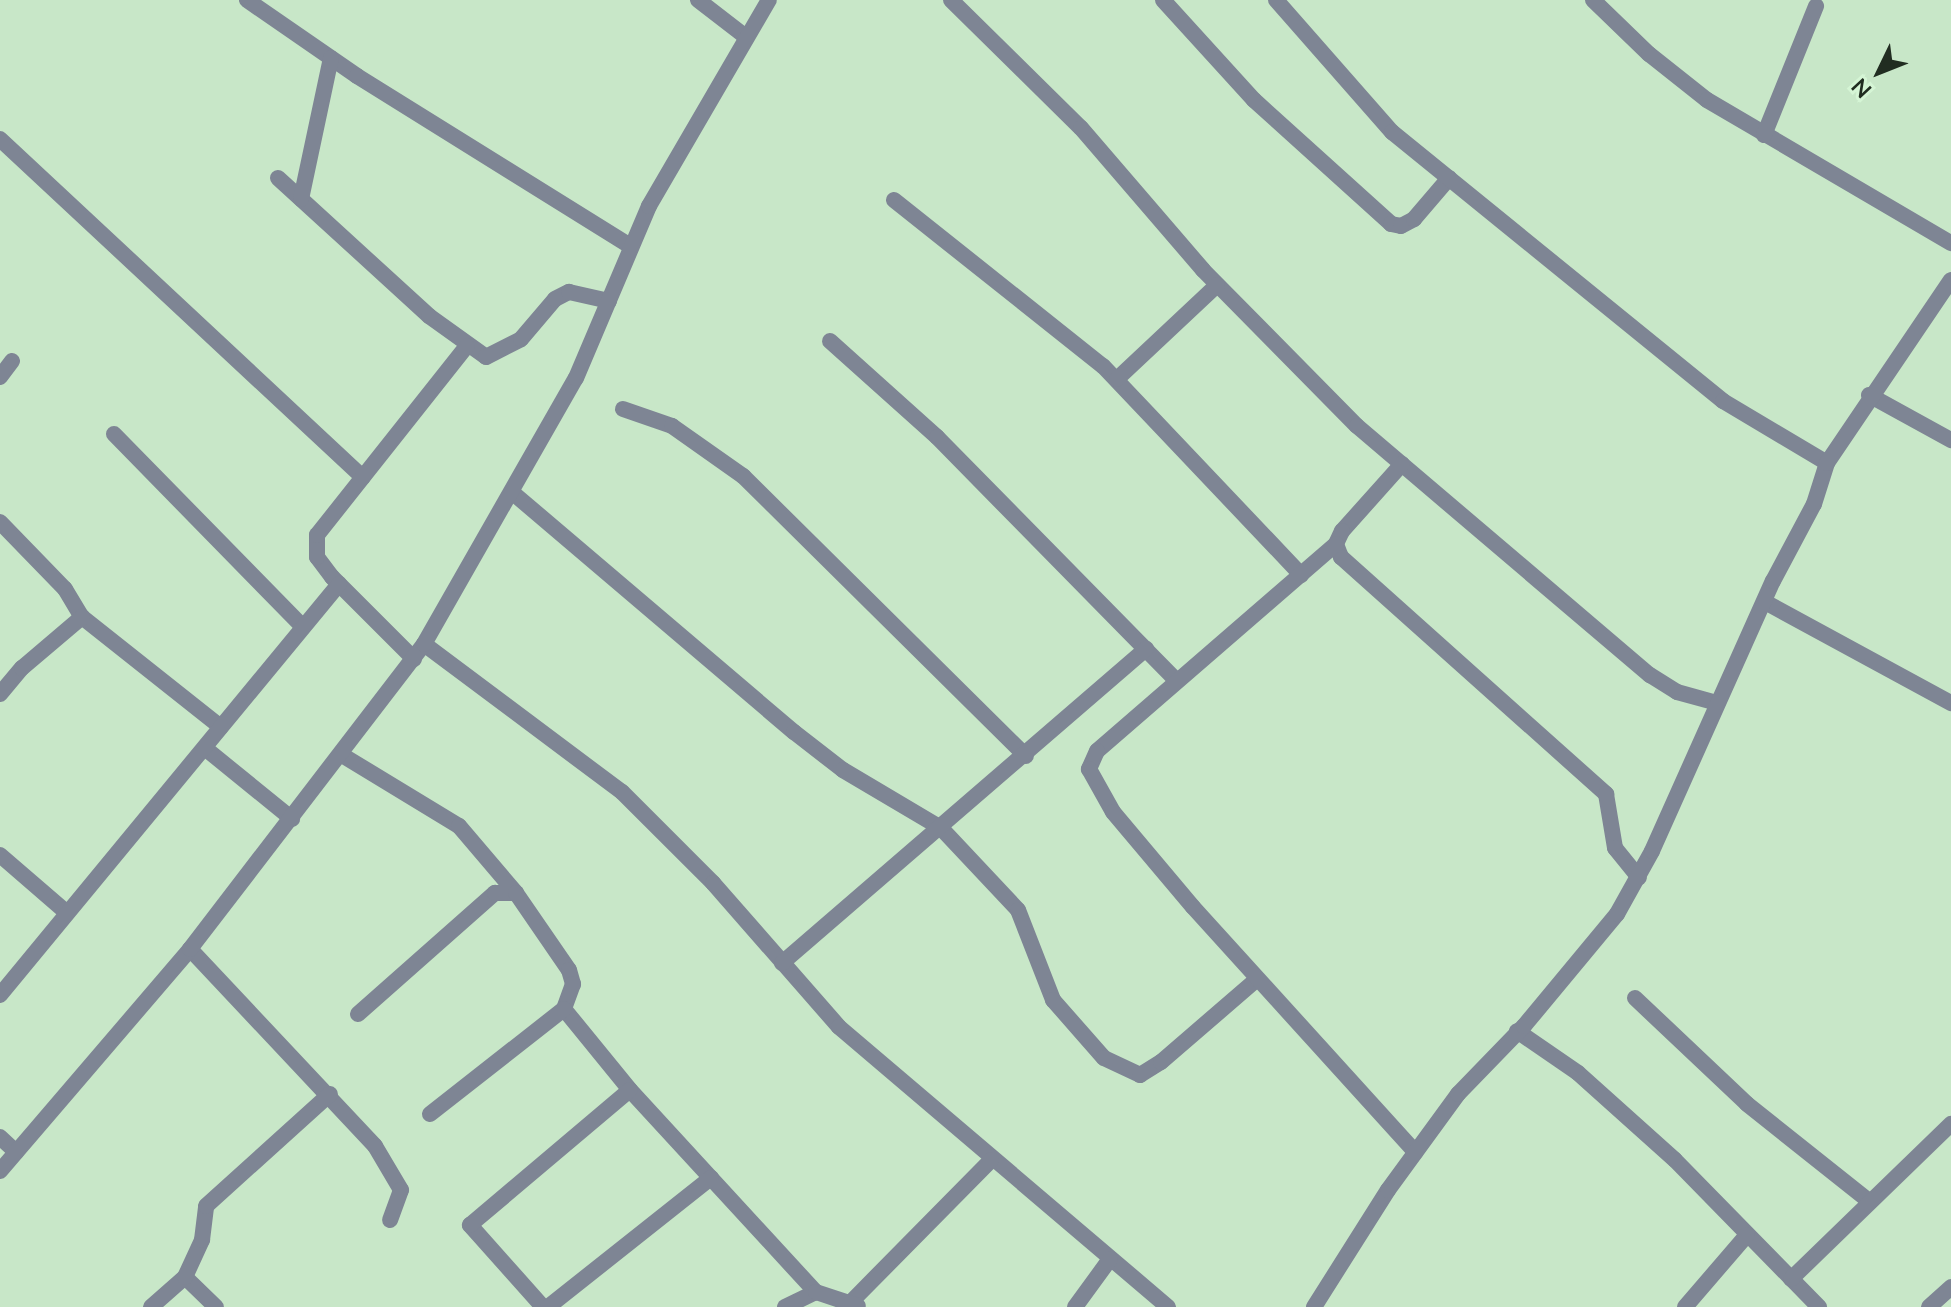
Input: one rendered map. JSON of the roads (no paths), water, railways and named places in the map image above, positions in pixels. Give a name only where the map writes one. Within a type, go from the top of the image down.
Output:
[{"type":"street","points":[[247,0],[331,58],[630,246]]},
{"type":"street","points":[[698,0],[746,37]]},
{"type":"street","points":[[0,1171],[190,949],[342,755],[424,644],[576,378],[630,246],[769,0]]},
{"type":"street","points":[[951,0],[1081,128],[1217,285],[1402,464],[1650,675],[1677,692],[1717,703]]},
{"type":"street","points":[[1163,0],[1254,100],[1391,224],[1401,226],[1414,219],[1449,178]]},
{"type":"street","points":[[1276,0],[1392,132],[1723,401],[1827,463]]},
{"type":"street","points":[[1593,0],[1649,54],[1764,135],[1951,243]]},
{"type":"street","points":[[1764,135],[1816,6]]},
{"type":"street","points":[[301,199],[331,58]]},
{"type":"street","points":[[0,139],[363,477]]},
{"type":"street","points":[[278,178],[467,346],[486,357],[505,352],[555,299],[569,292],[609,301]]},
{"type":"street","points":[[894,200],[1117,379],[1301,575]]},
{"type":"street","points":[[1314,1307],[1415,1152],[1485,1061],[1517,1031],[1617,914],[1639,878],[1717,703],[1814,504],[1827,463],[1869,395],[1951,280]]},
{"type":"street","points":[[1117,379],[1217,285]]},
{"type":"street","points":[[830,341],[937,437],[1177,681]]},
{"type":"street","points":[[414,659],[339,584],[317,557],[317,535],[467,346]]},
{"type":"street","points":[[0,377],[12,361]]},
{"type":"street","points":[[1869,395],[1948,440]]},
{"type":"street","points":[[623,409],[672,426],[743,476],[1026,756]]},
{"type":"street","points":[[114,434],[303,627]]},
{"type":"street","points":[[1402,464],[1336,544],[1097,751],[1089,769],[1113,812],[1257,979],[1415,1152]]},
{"type":"street","points":[[513,493],[807,741],[941,828],[1018,910],[1053,1000],[1104,1058],[1140,1075],[1161,1062],[1257,979]]},
{"type":"street","points":[[0,522],[65,589],[82,617],[221,727]]},
{"type":"street","points":[[1336,544],[1358,576],[1606,794],[1615,848],[1639,878]]},
{"type":"street","points":[[0,995],[339,584]]},
{"type":"street","points":[[1765,602],[1833,643],[1951,703]]},
{"type":"street","points":[[0,694],[22,668],[82,617]]},
{"type":"street","points":[[424,644],[622,792],[713,883],[839,1027],[991,1160],[1168,1307]]},
{"type":"street","points":[[782,963],[1026,756],[1146,649]]},
{"type":"street","points":[[206,749],[292,819]]},
{"type":"street","points":[[342,755],[459,826],[516,893],[569,970],[573,984],[564,1009],[430,1114]]},
{"type":"street","points":[[0,855],[66,912]]},
{"type":"street","points":[[358,1014],[495,893],[516,893]]},
{"type":"street","points":[[190,949],[330,1094],[375,1146],[401,1190],[390,1220]]},
{"type":"street","points":[[1635,998],[1747,1104],[1870,1202]]},
{"type":"street","points":[[564,1009],[630,1090],[816,1292],[856,1304],[991,1160]]},
{"type":"street","points":[[1517,1031],[1578,1073],[1675,1160],[1819,1307]]},
{"type":"street","points":[[630,1090],[470,1225],[545,1307],[711,1178]]},
{"type":"street","points":[[151,1307],[185,1277],[202,1240],[206,1206],[330,1094]]},
{"type":"street","points":[[1791,1279],[1951,1124]]},
{"type":"street","points":[[0,1137],[16,1152]]},
{"type":"street","points":[[1685,1307],[1747,1235]]},
{"type":"street","points":[[1075,1307],[1110,1259]]},
{"type":"street","points":[[185,1277],[216,1307]]},
{"type":"street","points":[[1929,1307],[1951,1287]]},
{"type":"street","points":[[785,1307],[816,1292]]}]
